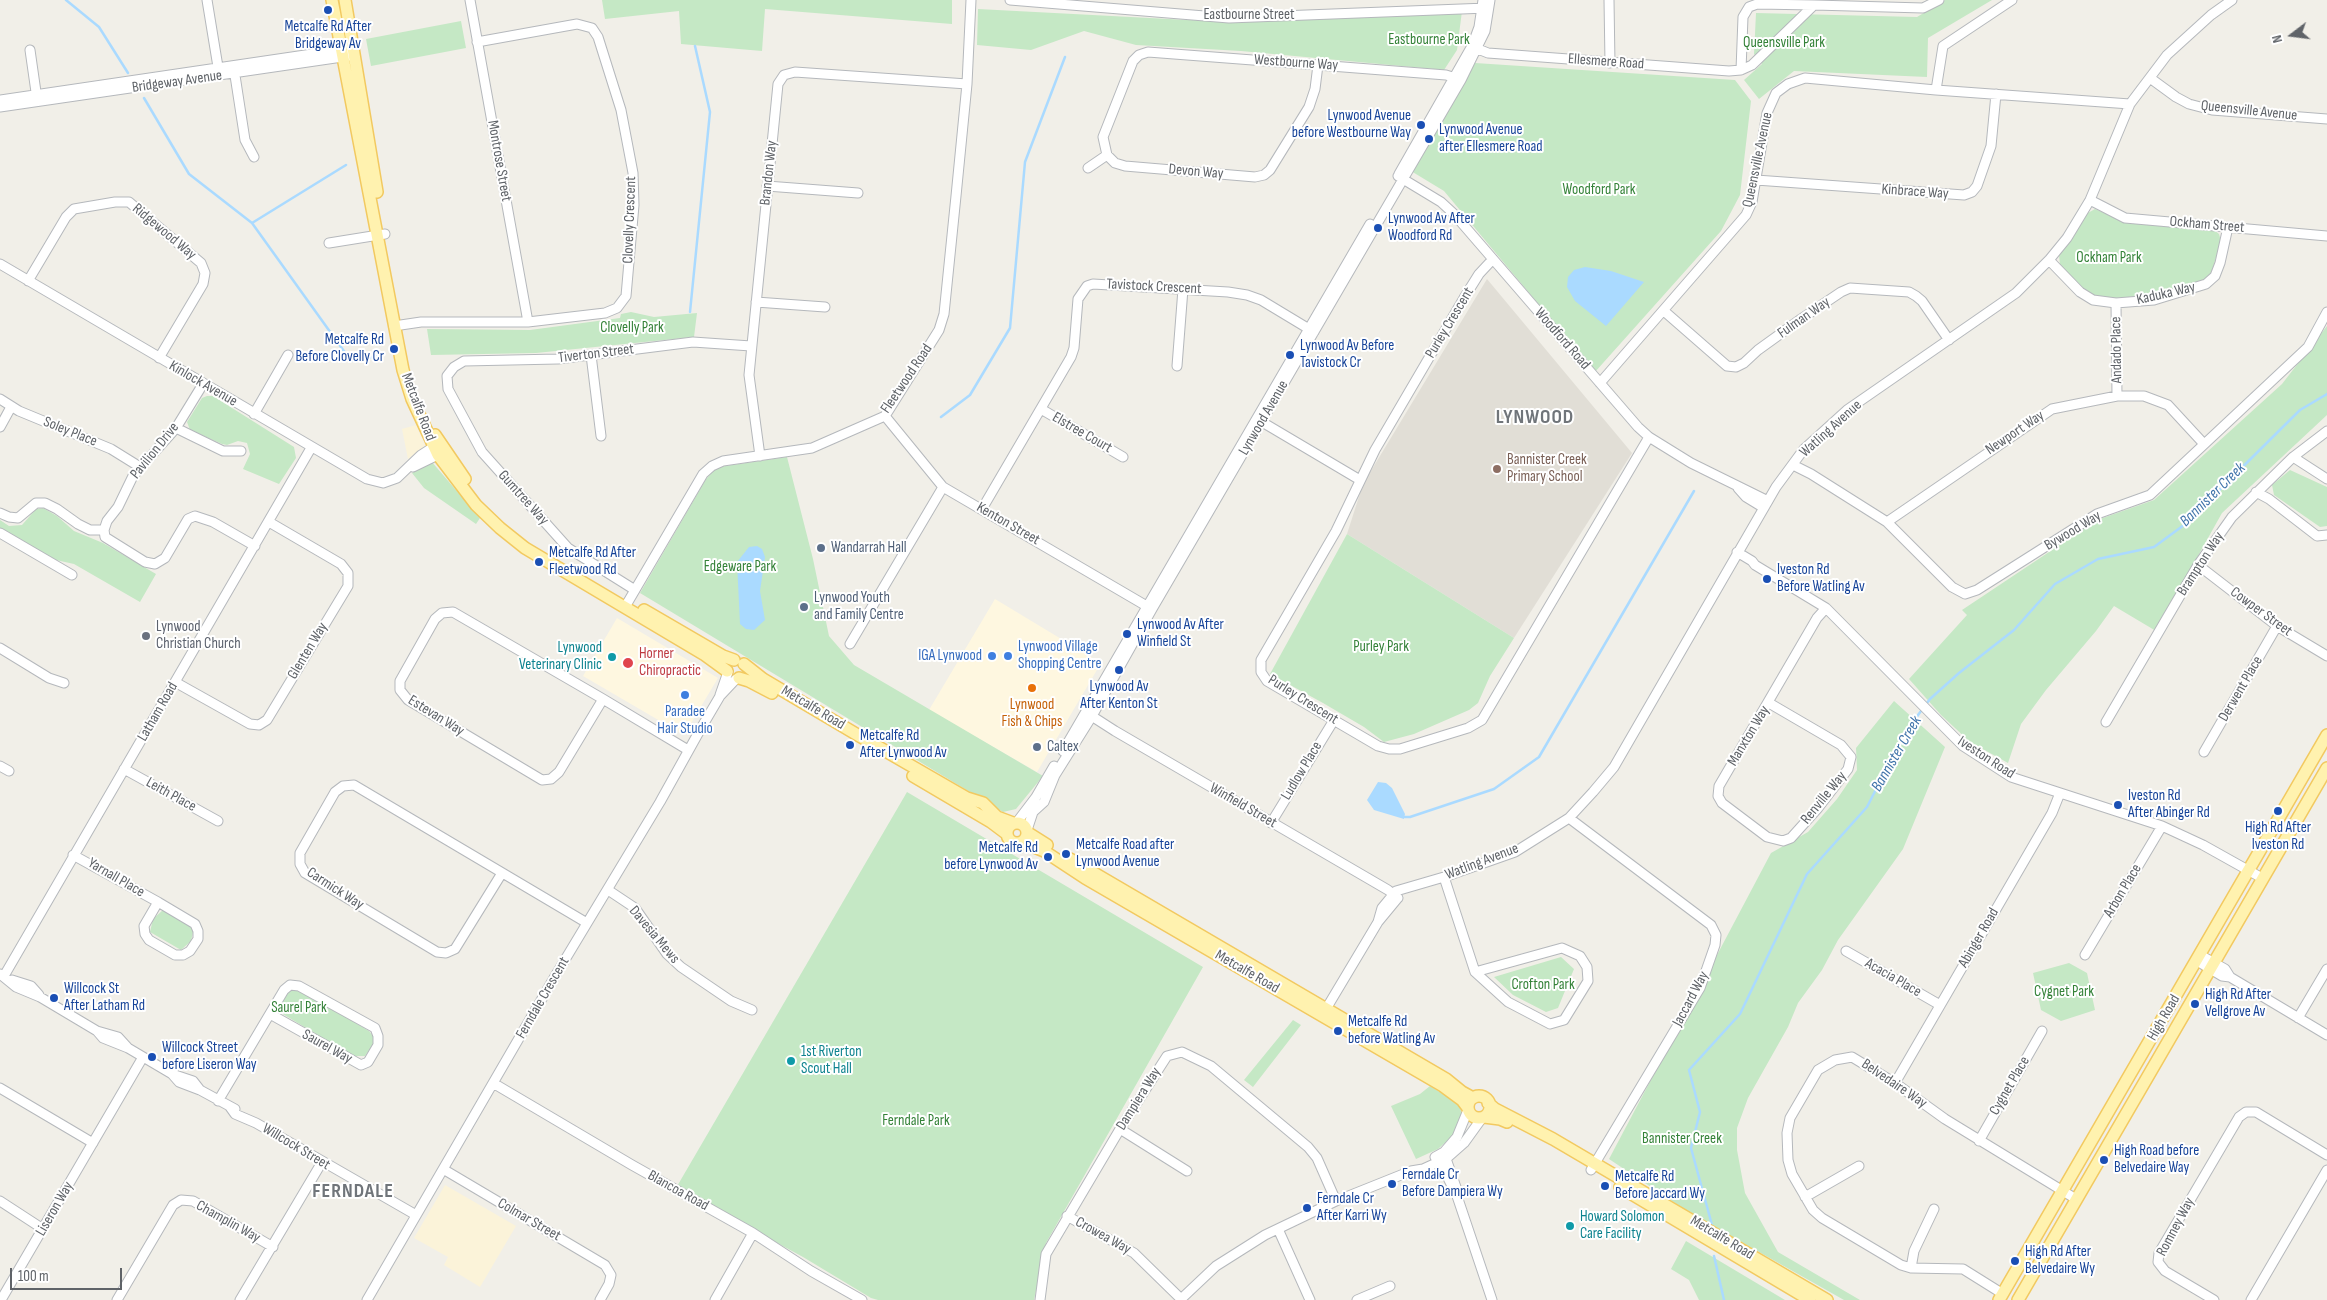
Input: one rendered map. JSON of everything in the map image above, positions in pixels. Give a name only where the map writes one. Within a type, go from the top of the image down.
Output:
[{"type":"main road","name":"Metcalfe Road","points":[[332,0],[347,53],[412,399],[439,449],[476,505],[525,548],[724,656],[739,662],[808,710],[991,822],[1007,834],[1012,842],[1026,835]]},
{"type":"main road","name":"Metcalfe Road","points":[[345,0],[347,53]]},
{"type":"main road","name":"Metcalfe Road","points":[[627,604],[732,675],[758,685],[808,710],[967,798],[983,803],[997,817],[1023,824],[1026,835],[1044,850],[1085,878],[1324,1012],[1443,1086],[1470,1105],[1473,1117],[1492,1117],[1506,1122],[1593,1167],[1827,1300]]},
{"type":"main road","points":[[739,662],[746,671],[732,675],[729,664],[739,662]]},
{"type":"main road","name":"High Road","points":[[2001,1297],[2061,1190],[2199,958],[2327,736]]},
{"type":"main road","name":"High Road","points":[[2018,1300],[2327,768]]},
{"type":"main road","points":[[1007,834],[1008,827],[1015,823]]},
{"type":"main road","name":"Metcalfe Road","points":[[1470,1105],[1482,1097],[1495,1109],[1810,1300]]},
{"type":"main road","points":[[1483,1118],[1490,1110],[1488,1103]]},
{"type":"street","points":[[207,0],[219,72]]},
{"type":"street","name":"Montrose Street","points":[[470,0],[528,322]]},
{"type":"street","name":"Fleetwood Road","points":[[627,604],[703,474],[712,466],[723,461],[812,448],[885,416],[939,330],[944,314],[967,84],[971,0]]},
{"type":"street","name":"Eastbourne Street","points":[[1010,0],[1229,18],[1486,4]]},
{"type":"street","points":[[1609,0],[1610,63]]},
{"type":"street","points":[[1814,5],[1752,65],[1741,70],[1744,17],[1749,7],[1757,4],[1814,5],[1923,8],[1939,0]]},
{"type":"street","points":[[1936,90],[1943,46],[2012,0]]},
{"type":"street","name":"Watling Avenue","points":[[1393,899],[1404,887],[1444,877],[1515,852],[1569,818],[1614,767],[1736,554],[1766,504],[1804,449],[1847,410],[1950,340],[2016,292],[2049,260],[2066,238],[2090,200],[2130,104],[2167,55],[2211,15],[2232,0]]},
{"type":"street","name":"Lynwood Avenue","points":[[1026,835],[1033,812],[1044,802],[1055,775],[1086,718],[1486,31],[1486,4]]},
{"type":"street","name":"Clovelly Crescent","points":[[398,325],[421,322],[528,322],[605,313],[612,312],[623,303],[626,296],[634,204],[629,147],[621,110],[607,63],[601,45],[592,28],[577,24],[478,42]]},
{"type":"street","name":"Ellesmere Road","points":[[1475,48],[1488,54],[1729,71],[1741,70]]},
{"type":"street","points":[[30,50],[37,98]]},
{"type":"street","name":"Westbourne Way","points":[[1107,155],[1103,137],[1133,61],[1139,55],[1148,52],[1318,65],[1458,79]]},
{"type":"street","name":"Bridgeway Avenue","points":[[0,100],[37,98],[347,53]]},
{"type":"street","name":"Devon Way","points":[[1107,155],[1115,164],[1125,166],[1255,177],[1264,175],[1270,170],[1309,107],[1315,89],[1318,65]]},
{"type":"street","points":[[234,70],[245,140],[254,157]]},
{"type":"street","name":"Brandon Way","points":[[760,456],[749,377],[778,84],[784,75],[795,72],[967,84]]},
{"type":"street","name":"Queensville Avenue","points":[[1600,383],[1746,215],[1752,202],[1767,113],[1776,93],[1788,84],[1805,78],[1936,90],[2130,104]]},
{"type":"street","name":"Queensville Avenue","points":[[2150,78],[2183,100],[2212,110],[2327,119]]},
{"type":"street","name":"Kinbrace Way","points":[[1756,180],[1964,195],[1972,192],[1977,186],[1991,146],[1996,94]]},
{"type":"street","name":"Bridgeway Avenue","points":[[0,107],[37,98]]},
{"type":"street","points":[[1088,168],[1107,155]]},
{"type":"street","name":"Woodford Road","points":[[1400,178],[1441,202],[1649,437],[1738,488],[1749,490],[1766,504]]},
{"type":"street","points":[[767,186],[858,193]]},
{"type":"street","name":"Ockham Street","points":[[2090,200],[2125,218],[2327,236]]},
{"type":"street","name":"Ridgewood Way","points":[[28,281],[66,217],[74,209],[115,202],[129,202],[201,263],[205,273],[203,284],[159,358]]},
{"type":"street","name":"Kaduka Way","points":[[2049,260],[2080,292],[2093,300],[2116,303],[2154,300],[2206,284],[2215,276],[2220,263],[2228,226]]},
{"type":"street","points":[[329,243],[381,235]]},
{"type":"street","name":"Purley Crescent","points":[[1493,260],[1480,274],[1464,298],[1360,480],[1336,531],[1260,660],[1261,672],[1267,681],[1378,746],[1389,749],[1400,749],[1468,728],[1482,720],[1649,437]]},
{"type":"street","name":"Kinlock Avenue","points":[[0,264],[311,448],[367,479],[383,483],[397,478],[439,449]]},
{"type":"street","name":"Tavistock Crescent","points":[[982,509],[1071,357],[1074,348],[1078,299],[1088,286],[1093,284],[1183,289],[1247,295],[1261,300],[1311,330]]},
{"type":"street","name":"Fulman Way","points":[[1664,311],[1727,366],[1736,367],[1809,314],[1850,288],[1909,292],[1916,296],[1950,340]]},
{"type":"street","points":[[1177,366],[1183,289]]},
{"type":"street","points":[[756,302],[825,308]]},
{"type":"street","name":"Andado Place","points":[[2116,303],[2117,396]]},
{"type":"street","name":"Bywood Way","points":[[1792,466],[1811,474],[1887,522],[1952,587],[1964,594],[1977,590],[2097,514],[2150,495],[2308,347],[2327,312]]},
{"type":"street","name":"Tiverton Street","points":[[448,376],[454,367],[464,361],[532,361],[693,342],[751,346]]},
{"type":"street","points":[[254,414],[288,355]]},
{"type":"street","points":[[591,355],[601,436]]},
{"type":"street","name":"Gumtree Way","points":[[448,376],[448,390],[482,452],[568,548],[636,590]]},
{"type":"street","name":"Pavilion Drive","points":[[104,530],[107,521],[118,507],[125,490],[140,467],[176,428],[203,384]]},
{"type":"street","name":"Newport Way","points":[[1887,522],[2052,409],[2117,396],[2144,396],[2168,405],[2204,444]]},
{"type":"street","name":"Soley Place","points":[[0,399],[11,407],[111,449],[140,467]]},
{"type":"street","points":[[0,427],[11,407]]},
{"type":"street","name":"Elstree Court","points":[[1041,409],[1122,457]]},
{"type":"street","name":"Kenton Street","points":[[885,416],[942,487],[1149,608]]},
{"type":"street","points":[[1259,420],[1360,480]]},
{"type":"street","points":[[176,428],[223,450],[241,451]]},
{"type":"street","name":"Brampton Way","points":[[2106,722],[2198,566],[2232,517],[2293,457],[2327,431]]},
{"type":"street","name":"Latham Road","points":[[4,977],[311,448]]},
{"type":"street","points":[[2293,457],[2327,479]]},
{"type":"street","points":[[850,644],[942,487]]},
{"type":"street","points":[[2256,492],[2317,536],[2327,535]]},
{"type":"street","points":[[0,513],[18,518],[36,503],[45,503],[90,530],[104,530],[106,537],[111,542],[150,563],[161,562],[184,525],[192,516],[201,517],[213,522],[255,546]]},
{"type":"street","name":"Glenten Way","points":[[175,682],[250,724],[258,725],[267,720],[348,586],[348,573],[341,564],[268,522]]},
{"type":"street","points":[[0,533],[72,575]]},
{"type":"street","name":"Iveston Road","points":[[1736,554],[1752,561],[1755,565],[1826,608],[1962,746],[2011,777],[2162,826],[2203,845],[2262,878]]},
{"type":"street","name":"Cowper Street","points":[[2198,566],[2277,626],[2327,656]]},
{"type":"street","name":"Manxton Way","points":[[1783,841],[1767,836],[1722,803],[1718,796],[1720,785],[1817,618],[1826,608]]},
{"type":"street","name":"Estevan Way","points":[[603,699],[559,772],[551,779],[542,780],[408,700],[400,690],[400,681],[435,619],[442,613],[453,612],[603,699],[688,750]]},
{"type":"street","name":"Derwent Place","points":[[2204,752],[2277,626]]},
{"type":"street","points":[[0,648],[49,678],[64,683]]},
{"type":"street","name":"Ferndale Crescent","points":[[367,1300],[732,675]]},
{"type":"street","name":"Renville Way","points":[[1769,703],[1842,745],[1851,757],[1848,769],[1818,808],[1791,838],[1783,841]]},
{"type":"street","name":"Lynwood Avenue","points":[[1015,823],[1036,797],[1086,718]]},
{"type":"street","name":"Winfield Street","points":[[1086,718],[1115,731],[1272,823],[1372,882],[1393,899]]},
{"type":"street","name":"Ludlow Place","points":[[1272,823],[1334,720]]},
{"type":"street","points":[[0,766],[9,771]]},
{"type":"street","name":"Leith Place","points":[[124,769],[218,821]]},
{"type":"street","name":"Carmick Way","points":[[502,873],[455,949],[446,953],[438,952],[305,873],[300,864],[300,853],[335,792],[343,786],[354,785],[588,923]]},
{"type":"street","name":"Abinger Road","points":[[1895,1083],[2052,813],[2060,793]]},
{"type":"street","name":"Jaccard Way","points":[[1569,818],[1711,925],[1716,936],[1715,945],[1700,988],[1593,1167]]},
{"type":"street","name":"Arbon Place","points":[[2085,955],[2162,826]]},
{"type":"street","name":"Yarnall Place","points":[[74,854],[158,902],[195,924],[198,931],[198,939],[190,951],[183,955],[175,955],[149,940],[145,934],[144,926],[158,902]]},
{"type":"street","points":[[1444,877],[1475,972],[1508,1002],[1550,1024],[1564,1020],[1588,981],[1587,967],[1580,956],[1562,948],[1475,972]]},
{"type":"street","name":"Davesia Mews","points":[[608,890],[635,908],[667,954],[681,967],[731,1000],[752,1010]]},
{"type":"street","points":[[1324,1012],[1393,899]]},
{"type":"street","name":"Acacia Place","points":[[1846,951],[1940,1005]]},
{"type":"street","points":[[2199,958],[2213,966],[2225,969],[2230,977],[2327,1035]]},
{"type":"street","points":[[2298,1018],[2327,969]]},
{"type":"street","name":"Willcock Street","points":[[4,977],[16,987],[40,997],[97,1031],[102,1038],[128,1048],[172,1074],[179,1082],[200,1090],[230,1107],[235,1114],[256,1122],[416,1215]]},
{"type":"street","name":"Saurel Way","points":[[218,1101],[284,990],[290,985],[299,986],[375,1028],[378,1036],[378,1045],[368,1062],[361,1065],[270,1014]]},
{"type":"street","name":"Cygnet Place","points":[[1979,1140],[2042,1032]]},
{"type":"street","name":"Dampiera Way","points":[[1040,1300],[1046,1254],[1120,1129],[1167,1056],[1182,1052],[1211,1066],[1308,1147],[1318,1158],[1336,1201]]},
{"type":"street","name":"Liseron Way","points":[[1,1300],[143,1057]]},
{"type":"street","name":"Belvedaire Way","points":[[2001,1297],[1963,1269],[1910,1268],[1901,1265],[1822,1218],[1813,1210],[1792,1174],[1788,1160],[1786,1133],[1790,1118],[1818,1070],[1835,1060],[1852,1057],[1895,1083],[1979,1140],[2076,1199]]},
{"type":"street","name":"Blancoa Road","points":[[493,1082],[632,1165],[753,1233],[810,1270],[862,1300]]},
{"type":"street","points":[[0,1088],[93,1143]]},
{"type":"street","points":[[1442,1157],[1457,1137],[1470,1105]]},
{"type":"street","name":"Romney Way","points":[[2214,1300],[2165,1271],[2158,1262],[2159,1256],[2239,1117],[2246,1112],[2256,1112],[2327,1155]]},
{"type":"street","points":[[1181,1300],[1216,1266],[1278,1228],[1336,1201],[1442,1157],[1464,1143],[1483,1118]]},
{"type":"street","points":[[1120,1129],[1187,1172]]},
{"type":"street","points":[[1442,1157],[1456,1184],[1457,1196],[1492,1300]]},
{"type":"street","points":[[240,1300],[322,1162]]},
{"type":"street","points":[[1805,1197],[1859,1166]]},
{"type":"street","name":"Colmar Street","points":[[443,1169],[606,1265],[611,1275],[609,1284],[600,1300]]},
{"type":"street","points":[[2252,1300],[2327,1170]]},
{"type":"street","points":[[0,1200],[43,1230]]},
{"type":"street","name":"Champlin Way","points":[[117,1300],[173,1206],[181,1200],[193,1201],[273,1247]]},
{"type":"street","points":[[1910,1268],[1914,1251],[1929,1223],[1934,1209]]},
{"type":"street","name":"Crowea Way","points":[[1067,1216],[1134,1253],[1181,1300]]},
{"type":"street","points":[[1278,1228],[1310,1300]]},
{"type":"street","points":[[715,1300],[753,1233]]},
{"type":"street","points":[[1357,1300],[1390,1286]]},
{"type":"shaded area","name":"Bannister Creek Primary School","points":[[1487,279],[1632,453],[1514,638],[1347,534],[1363,484]]},
{"type":"shaded area","points":[[995,599],[1101,663],[1037,772],[929,710]]},
{"type":"shaded area","points":[[617,618],[718,678],[684,735],[583,676]]},
{"type":"green space","points":[[602,0],[952,0],[952,24],[765,9],[762,51],[681,44],[679,11],[605,19]]},
{"type":"green space","name":"Queensville Park","points":[[1945,0],[1992,0],[1928,38],[1927,77],[1794,71],[1759,99],[1744,80],[1762,64],[1754,54],[1756,13],[1917,17]]},
{"type":"green space","name":"Eastbourne Park","points":[[978,9],[1188,20],[1258,21],[1462,11],[1457,50],[1444,70],[1241,51],[1136,45],[1084,31],[1031,50],[977,45]]},
{"type":"green space","points":[[461,21],[466,48],[371,66],[366,39]]},
{"type":"green space","name":"Woodford Park","points":[[1475,63],[1735,80],[1751,101],[1740,195],[1721,231],[1595,372],[1444,191],[1411,171],[1427,140]]},
{"type":"green space","name":"Ockham Park","points":[[2095,209],[2123,221],[2213,229],[2219,234],[2221,241],[2211,274],[2203,282],[2154,295],[2116,298],[2094,296],[2083,290],[2060,265],[2059,255],[2086,214]]},
{"type":"green space","name":"Clovelly Park","points":[[631,312],[654,317],[697,313],[694,337],[536,353],[431,355],[427,329],[530,330],[620,318],[621,314]]},
{"type":"green space","points":[[2327,326],[2327,415],[2222,513],[2156,631],[2114,606],[2021,724],[2008,763],[1970,742],[1941,715],[1909,679],[1967,615],[1962,610],[2097,520],[2154,500],[2282,384]]},
{"type":"green space","points":[[213,396],[294,447],[296,458],[279,484],[243,469],[250,454],[247,443],[238,441],[227,445],[222,444],[190,430],[187,422],[202,398]]},
{"type":"green space","name":"Edgeware Park","points":[[787,457],[813,559],[829,636],[854,665],[1043,776],[1016,809],[1003,812],[640,593],[706,479],[715,469]]},
{"type":"green space","points":[[431,461],[480,518],[476,524],[424,488],[412,473]]},
{"type":"green space","points":[[2290,470],[2327,487],[2327,526],[2320,527],[2274,495],[2272,485]]},
{"type":"green space","points":[[43,508],[57,516],[74,531],[103,543],[156,574],[140,602],[74,564],[56,560],[0,528],[0,520],[9,526],[22,525],[36,509]]},
{"type":"green space","name":"Purley Park","points":[[1347,534],[1514,638],[1490,676],[1478,703],[1469,710],[1414,734],[1384,742],[1364,727],[1270,674]]},
{"type":"green space","name":"Bannister Creek","points":[[1894,701],[1945,747],[1903,849],[1838,940],[1822,970],[1798,1003],[1788,1027],[1748,1098],[1737,1128],[1737,1150],[1745,1193],[1778,1252],[1860,1300],[1844,1300],[1690,1213],[1609,1159],[1771,853],[1808,832],[1837,799],[1857,770],[1856,748]]},
{"type":"green space","name":"Ferndale Park","points":[[907,792],[1203,967],[1046,1243],[1034,1300],[878,1300],[871,1298],[803,1257],[676,1188]]},
{"type":"green space","points":[[163,910],[194,928],[191,941],[181,950],[150,932],[153,919]]},
{"type":"green space","name":"Crofton Park","points":[[1561,957],[1574,969],[1558,1008],[1546,1012],[1513,995],[1494,977]]},
{"type":"green space","name":"Cygnet Park","points":[[2069,963],[2087,973],[2095,1010],[2061,1021],[2041,1010],[2033,973]]},
{"type":"green space","name":"Saurel Park","points":[[294,989],[304,992],[369,1031],[373,1036],[374,1043],[365,1056],[353,1056],[281,1013],[280,1006],[289,991]]},
{"type":"green space","points":[[1293,1020],[1301,1025],[1253,1087],[1244,1080]]},
{"type":"green space","points":[[1430,1086],[1459,1104],[1462,1114],[1457,1131],[1449,1139],[1438,1149],[1416,1159],[1391,1106],[1420,1094]]},
{"type":"green space","points":[[1686,1241],[1785,1300],[1699,1300],[1689,1280],[1671,1269]]},
{"type":"sand","points":[[416,425],[425,446],[408,459],[402,429]]},
{"type":"sand","points":[[445,1185],[516,1226],[480,1287],[444,1265],[448,1257],[414,1238]]},
{"type":"water","points":[[1585,267],[1611,271],[1644,282],[1606,326],[1575,301],[1567,287],[1568,277],[1574,270]]},
{"type":"water","points":[[757,546],[762,549],[765,557],[760,591],[765,620],[754,630],[746,629],[740,624],[737,562],[749,547]]},
{"type":"water","points":[[1378,782],[1386,783],[1392,788],[1405,814],[1404,819],[1374,810],[1367,800]]},
{"type":"waterway","points":[[66,0],[99,27],[128,73]]},
{"type":"waterway","points":[[690,312],[710,112],[695,46]]},
{"type":"waterway","points":[[941,417],[970,395],[1010,328],[1025,162],[1065,57]]},
{"type":"waterway","points":[[144,98],[189,174],[252,223],[351,361],[383,355]]},
{"type":"waterway","points":[[252,223],[346,165]]},
{"type":"waterway","name":"Bannister Creek","points":[[1712,1225],[1691,1148],[1700,1112],[1689,1070],[1740,1014],[1807,874],[1867,807],[1893,756],[1918,715],[1930,699],[1959,673],[2014,630],[2055,584],[2098,559],[2154,547],[2184,525],[2300,410],[2327,394]]},
{"type":"waterway","points":[[1405,817],[1410,817],[1494,789],[1539,757],[1694,491]]},
{"type":"waterway","name":"Bannister Creek","points":[[1714,1256],[1724,1300]]},
{"type":"place","name":"Metcalfe Rd After Bridgeway Av","points":[[328,10]]},
{"type":"place","name":"Lynwood Avenue before Westbourne Way","points":[[1421,125]]},
{"type":"place","name":"Lynwood Avenue after Ellesmere Road","points":[[1429,139]]},
{"type":"place","name":"Lynwood Av After Woodford Rd","points":[[1378,228]]},
{"type":"place","name":"Metcalfe Rd Before Clovelly Cr","points":[[394,349]]},
{"type":"place","name":"Lynwood Av Before Tavistock Cr","points":[[1290,355]]},
{"type":"place","name":"Bannister Creek Primary School","points":[[1497,469]]},
{"type":"place","name":"Wandarrah Hall","points":[[821,548]]},
{"type":"place","name":"Metcalfe Rd After Fleetwood Rd","points":[[539,562]]},
{"type":"place","name":"Iveston Rd Before Watling Av","points":[[1767,579]]},
{"type":"place","name":"Lynwood Youth and Family Centre","points":[[804,607]]},
{"type":"place","name":"Lynwood Av After Winfield St","points":[[1127,634]]},
{"type":"place","name":"Lynwood Christian Church","points":[[146,636]]},
{"type":"place","name":"IGA Lynwood","points":[[992,656]]},
{"type":"place","name":"Lynwood Village Shopping Centre","points":[[1008,656]]},
{"type":"place","name":"Lynwood Veterinary Clinic","points":[[612,657]]},
{"type":"place","name":"Horner Chiropractic","points":[[628,663]]},
{"type":"place","name":"Lynwood Av After Kenton St","points":[[1119,670]]},
{"type":"place","name":"Lynwood Fish & Chips","points":[[1032,688]]},
{"type":"place","name":"Paradee Hair Studio","points":[[685,695]]},
{"type":"place","name":"Metcalfe Rd After Lynwood Av","points":[[850,745]]},
{"type":"place","name":"Caltex","points":[[1037,747]]},
{"type":"place","name":"Iveston Rd After Abinger Rd","points":[[2118,805]]},
{"type":"place","name":"High Rd After Iveston Rd","points":[[2278,811]]},
{"type":"place","name":"Metcalfe Road after Lynwood Avenue","points":[[1066,854]]},
{"type":"place","name":"Metcalfe Rd before Lynwood Av","points":[[1048,857]]},
{"type":"place","name":"Willcock St After Latham Rd","points":[[54,998]]},
{"type":"place","name":"High Rd After Vellgrove Av","points":[[2195,1004]]},
{"type":"place","name":"Metcalfe Rd before Watling Av","points":[[1338,1031]]},
{"type":"place","name":"Willcock Street before Liseron Way","points":[[152,1057]]},
{"type":"place","name":"1st Riverton Scout Hall","points":[[791,1061]]},
{"type":"place","name":"High Road before Belvedaire Way","points":[[2104,1160]]},
{"type":"place","name":"Ferndale Cr Before Dampiera Wy","points":[[1392,1184]]},
{"type":"place","name":"Metcalfe Rd Before Jaccard Wy","points":[[1605,1186]]},
{"type":"place","name":"Ferndale Cr After Karri Wy","points":[[1307,1208]]},
{"type":"place","name":"Howard Solomon Care Facility","points":[[1570,1226]]},
{"type":"place","name":"High Rd After Belvedaire Wy","points":[[2015,1261]]},
{"type":"district","name":"LYNWOOD","points":[[1535,418]]},
{"type":"district","name":"FERNDALE","points":[[353,1192]]}]
